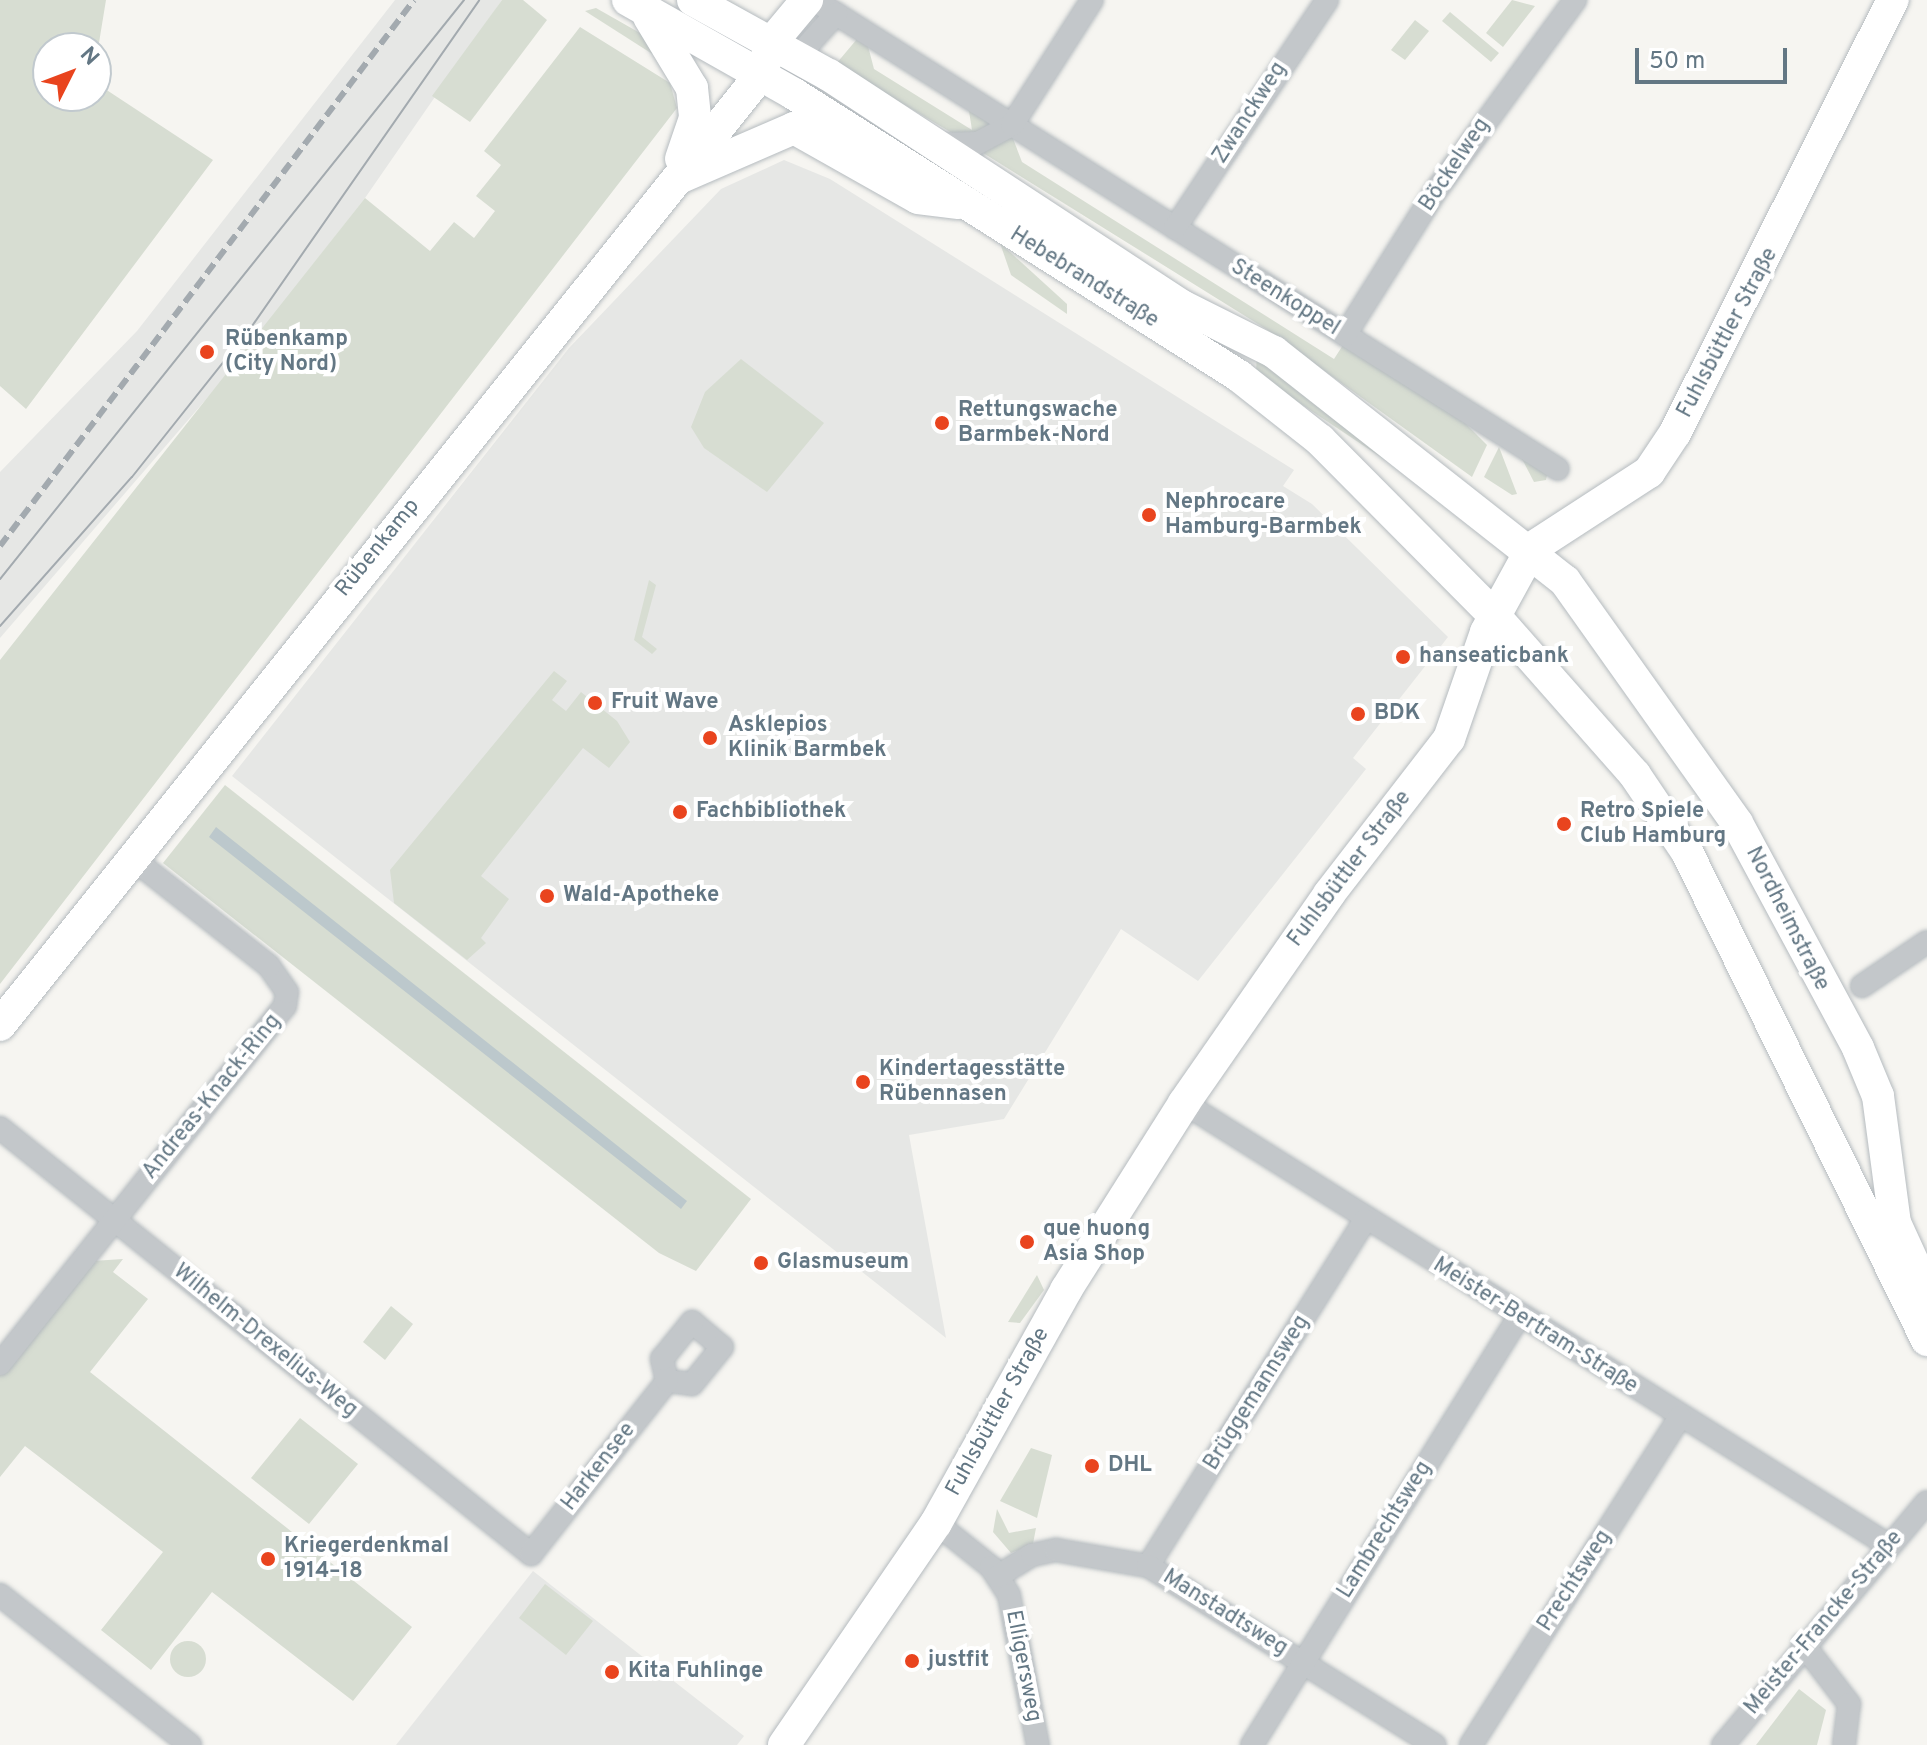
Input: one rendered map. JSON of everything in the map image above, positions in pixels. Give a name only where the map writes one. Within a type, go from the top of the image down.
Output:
[{"type":"main road","name":"Hebebrandstraße","points":[[693,0],[785,49],[938,144],[1160,293],[1274,352],[1532,548]]},
{"type":"main road","name":"Rübenkamp","points":[[0,1025],[129,856],[670,182],[785,49],[807,0]]},
{"type":"main road","name":"Fuhlsbüttler Straße","points":[[784,1745],[936,1523],[1066,1290],[1184,1103],[1329,894],[1449,739],[1494,615],[1532,548],[1649,472],[1675,433],[1893,0]]},
{"type":"main road","name":"Hebebrandstraße","points":[[636,4],[761,74],[971,204],[1251,385],[1320,440],[1494,615]]},
{"type":"main road","points":[[636,4],[692,88],[689,140],[670,182]]},
{"type":"main road","points":[[670,182],[789,127],[918,198],[971,204]]},
{"type":"main road","name":"Nordheimstraße","points":[[1532,548],[1565,581],[1710,780],[1758,861],[1878,1096],[1895,1223],[1927,1293]]},
{"type":"main road","points":[[1494,615],[1635,775],[1687,852],[1927,1340]]},
{"type":"street","name":"Steenkoppel","points":[[814,0],[1558,469]]},
{"type":"street","points":[[938,144],[978,143],[1012,125],[1092,0]]},
{"type":"street","name":"Zwanckweg","points":[[1175,228],[1327,0]]},
{"type":"street","name":"Böckelweg","points":[[1345,335],[1435,192],[1575,0]]},
{"type":"street","name":"Rübenkamp","points":[[785,49],[836,14]]},
{"type":"street","name":"Andreas-Knack-Ring","points":[[0,1364],[285,1006],[287,992],[269,966],[129,856]]},
{"type":"street","points":[[1862,986],[1927,942]]},
{"type":"street","name":"Meister-Bertram-Straße","points":[[1184,1103],[1365,1220],[1888,1545]]},
{"type":"street","name":"Wilhelm-Drexelius-Weg","points":[[0,1128],[531,1554]]},
{"type":"street","name":"Brüggemannsweg","points":[[1148,1566],[1365,1220]]},
{"type":"street","name":"Lambrechtsweg","points":[[1252,1745],[1520,1315]]},
{"type":"street","name":"Harkensee","points":[[531,1554],[667,1381]]},
{"type":"street","name":"Prechtsweg","points":[[1471,1745],[1680,1417]]},
{"type":"street","name":"Meister-Francke-Straße","points":[[1723,1745],[1803,1644],[1927,1502]]},
{"type":"street","name":"Elligersweg","points":[[936,1523],[998,1576],[1009,1595],[1038,1745]]},
{"type":"street","name":"Manstadtsweg","points":[[998,1576],[1032,1555],[1056,1550],[1148,1566],[1435,1745]]},
{"type":"street","points":[[0,1595],[190,1745]]},
{"type":"street","points":[[1803,1644],[1849,1704],[1844,1745]]},
{"type":"shaded area","points":[[0,0],[106,0],[101,32],[32,32],[32,112],[112,112],[112,94],[213,160],[26,409],[0,386]]},
{"type":"shaded area","points":[[395,0],[502,0],[365,198],[227,375],[0,638],[0,472],[137,331]]},
{"type":"shaded area","points":[[502,0],[523,0],[547,20],[470,122],[432,96]]},
{"type":"shaded area","points":[[1512,0],[1535,6],[1503,47],[1486,33]]},
{"type":"shaded area","points":[[596,8],[647,37],[679,71],[585,11]]},
{"type":"shaded area","points":[[1450,12],[1499,53],[1491,62],[1442,21]]},
{"type":"shaded area","points":[[1415,20],[1429,31],[1405,60],[1391,50]]},
{"type":"shaded area","points":[[580,27],[670,83],[677,108],[0,984],[0,660],[365,198],[430,251],[454,222],[474,238],[495,211],[476,196],[501,165],[484,151]]},
{"type":"shaded area","points":[[857,39],[868,46],[874,69],[972,130],[969,111],[991,123],[982,133],[957,136],[836,64]]},
{"type":"shaded area","points":[[1012,136],[1022,162],[1334,359],[1343,345],[1456,414],[1487,445],[1472,477],[1266,329],[980,151]]},
{"type":"shaded area","name":"Asklepios Klinik Barmbek","points":[[784,160],[830,179],[1294,470],[1283,486],[1312,504],[1448,637],[1353,758],[1366,769],[1198,981],[1121,929],[1004,1119],[909,1135],[946,1338],[232,776],[569,348],[721,189]]},
{"type":"shaded area","points":[[1000,243],[1067,304],[1067,314],[1011,275]]},
{"type":"shaded area","points":[[1257,352],[1427,488],[1256,374]]},
{"type":"shaded area","points":[[741,359],[824,423],[767,492],[704,448],[691,427],[705,392]]},
{"type":"shaded area","points":[[1499,447],[1517,494],[1512,495],[1484,477]]},
{"type":"shaded area","points":[[1521,457],[1547,475],[1546,480],[1534,482]]},
{"type":"shaded area","points":[[649,580],[656,585],[642,637],[657,649],[652,654],[634,640]]},
{"type":"shaded area","points":[[554,671],[567,681],[552,700],[566,711],[581,692],[617,721],[630,742],[609,768],[583,748],[481,876],[509,899],[481,938],[486,943],[467,960],[394,903],[390,870]]},
{"type":"shaded area","points":[[225,785],[751,1199],[696,1271],[659,1253],[163,863]]},
{"type":"shaded area","points":[[216,827],[687,1201],[681,1209],[209,837]]},
{"type":"shaded area","points":[[123,1259],[113,1272],[148,1299],[90,1372],[412,1627],[353,1701],[212,1592],[151,1670],[101,1630],[163,1552],[25,1446],[0,1477],[0,1375],[93,1261]]},
{"type":"shaded area","points":[[1037,1275],[1044,1290],[1020,1323],[1008,1322]]},
{"type":"shaded area","points":[[391,1306],[413,1324],[385,1360],[363,1342]]},
{"type":"shaded area","points":[[300,1418],[358,1464],[309,1524],[251,1478]]},
{"type":"shaded area","points":[[1031,1448],[1052,1455],[1037,1518],[1000,1501]]},
{"type":"shaded area","points":[[997,1509],[1009,1533],[1036,1528],[1033,1544],[1011,1553],[993,1532]]},
{"type":"shaded area","points":[[533,1571],[744,1736],[737,1745],[396,1745]]},
{"type":"shaded area","points":[[545,1584],[593,1621],[566,1655],[519,1618]]},
{"type":"shaded area","points":[[188,1641],[201,1646],[206,1659],[201,1672],[188,1677],[175,1672],[170,1659],[175,1646]]},
{"type":"shaded area","points":[[1799,1689],[1826,1710],[1817,1745],[1756,1745]]},
{"type":"tram line","points":[[0,579],[464,0]]},
{"type":"tram line","points":[[0,626],[132,477],[252,326],[479,0]]},
{"type":"railway","points":[[0,546],[414,0]]},
{"type":"place","name":"Rübenkamp (City Nord)","points":[[207,352]]},
{"type":"place","name":"Rettungswache Barmbek-Nord","points":[[942,423]]},
{"type":"place","name":"Nephrocare Hamburg-Barmbek","points":[[1149,515]]},
{"type":"place","name":"hanseaticbank","points":[[1403,657]]},
{"type":"place","name":"Fruit Wave","points":[[595,703]]},
{"type":"place","name":"BDK","points":[[1358,714]]},
{"type":"place","name":"Asklepios Klinik Barmbek","points":[[710,738]]},
{"type":"place","name":"Fachbibliothek","points":[[680,812]]},
{"type":"place","name":"Retro Spiele Club Hamburg","points":[[1564,824]]},
{"type":"place","name":"Wald-Apotheke","points":[[547,896]]},
{"type":"place","name":"Kindertagesstätte Rübennasen","points":[[863,1082]]},
{"type":"place","name":"que huong Asia Shop","points":[[1027,1242]]},
{"type":"place","name":"Glasmuseum","points":[[761,1263]]},
{"type":"place","name":"DHL","points":[[1092,1466]]},
{"type":"place","name":"Kriegerdenkmal 1914–18","points":[[268,1559]]},
{"type":"place","name":"justfit","points":[[912,1661]]},
{"type":"place","name":"Kita Fuhlinge","points":[[612,1672]]}]
